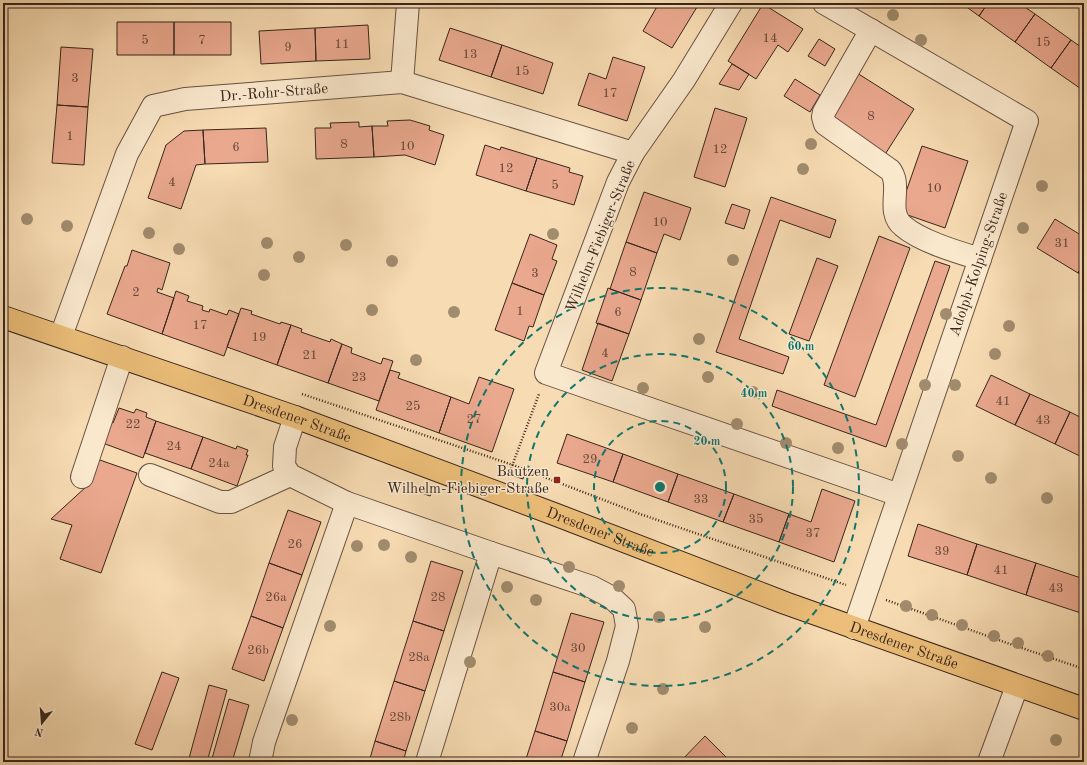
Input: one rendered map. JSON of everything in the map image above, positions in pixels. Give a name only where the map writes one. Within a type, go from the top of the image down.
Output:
[{"type":"main road","name":"Dresdener Straße","points":[[3,317],[295,416],[785,603],[1084,710]]},
{"type":"street","points":[[402,82],[408,3]]},
{"type":"street","name":"Wilhelm-Fiebiger-Straße","points":[[546,373],[618,182],[633,153],[684,80],[731,3]]},
{"type":"street","name":"Adolph-Kolping-Straße","points":[[824,3],[1027,122],[854,628]]},
{"type":"street","points":[[871,30],[824,112],[823,117],[825,124],[890,170],[894,177],[895,183],[895,213],[902,225],[922,238],[980,259]]},
{"type":"street","name":"Dr.-Rohr-Straße","points":[[61,336],[126,154],[153,106],[185,99],[402,82],[633,153]]},
{"type":"street","points":[[82,478],[122,357]]},
{"type":"street","points":[[546,373],[900,495]]},
{"type":"street","points":[[295,416],[285,448],[284,466],[290,475],[347,503],[592,588],[611,597],[624,609],[627,626],[618,661],[584,762]]},
{"type":"street","points":[[150,475],[220,502],[230,502],[290,475]]},
{"type":"street","points":[[260,762],[264,742],[347,503]]},
{"type":"street","points":[[427,762],[491,553]]},
{"type":"street","points":[[989,762],[1017,686]]},
{"type":"path","points":[[546,373],[513,465],[640,514],[1084,669]]},
{"type":"building","points":[[659,3],[691,3],[697,7],[672,48],[643,31]]},
{"type":"building","points":[[691,3],[699,3],[697,7]]},
{"type":"building","points":[[961,3],[988,3],[979,16]]},
{"type":"building","points":[[988,3],[1019,3],[1035,14],[1015,42],[979,16]]},
{"type":"building","points":[[763,4],[803,29],[788,52],[778,45],[756,79],[728,61]]},
{"type":"building","points":[[1035,14],[1071,40],[1051,68],[1015,42]]},
{"type":"building","points":[[117,22],[174,22],[174,55],[117,55]]},
{"type":"building","points":[[174,22],[231,22],[231,55],[174,55]]},
{"type":"building","points":[[368,25],[370,59],[316,61],[315,28]]},
{"type":"building","points":[[315,28],[316,61],[261,64],[259,31]]},
{"type":"building","points":[[450,28],[502,45],[491,77],[439,60]]},
{"type":"building","points":[[819,39],[835,49],[825,66],[808,56]]},
{"type":"building","points":[[1071,40],[1084,49],[1084,91],[1051,68]]},
{"type":"building","points":[[502,45],[553,63],[543,94],[491,77]]},
{"type":"building","points":[[61,47],[93,49],[88,107],[57,105]]},
{"type":"building","points":[[613,57],[645,67],[627,121],[578,105],[589,73],[606,79]]},
{"type":"building","points":[[732,64],[749,74],[739,90],[719,84]]},
{"type":"building","points":[[857,73],[914,109],[884,156],[827,120]]},
{"type":"building","points":[[795,79],[820,95],[810,112],[784,96]]},
{"type":"building","points":[[57,105],[88,107],[84,165],[52,163]]},
{"type":"building","points":[[715,108],[747,118],[725,187],[694,177]]},
{"type":"building","points":[[410,120],[430,126],[429,130],[444,135],[435,165],[405,155],[374,157],[372,126],[388,126],[387,121]]},
{"type":"building","points":[[359,122],[359,127],[372,126],[374,157],[316,159],[315,128],[331,128],[330,123]]},
{"type":"building","points":[[266,128],[268,162],[205,164],[203,130]]},
{"type":"building","points":[[203,130],[205,164],[196,165],[181,209],[148,198],[166,145],[184,131]]},
{"type":"building","points":[[485,145],[500,150],[501,147],[537,158],[526,191],[476,175]]},
{"type":"building","points":[[922,146],[968,161],[945,228],[899,212]]},
{"type":"building","points":[[537,158],[570,168],[569,172],[583,176],[574,205],[526,191]]},
{"type":"building","points":[[644,192],[691,208],[680,240],[664,234],[657,253],[626,242]]},
{"type":"building","points":[[771,197],[836,220],[830,238],[780,220],[739,339],[789,357],[783,374],[716,352]]},
{"type":"building","points":[[732,204],[750,210],[744,229],[725,223]]},
{"type":"building","points":[[1055,219],[1084,237],[1084,263],[1078,273],[1037,248]]},
{"type":"building","points":[[530,234],[557,245],[552,259],[557,261],[544,295],[512,283]]},
{"type":"building","points":[[879,236],[910,248],[855,397],[824,385]]},
{"type":"building","points":[[626,242],[657,253],[641,300],[610,289]]},
{"type":"building","points":[[132,250],[170,263],[162,290],[158,288],[157,292],[174,298],[162,334],[107,314]]},
{"type":"building","points":[[817,258],[838,266],[809,341],[789,334]]},
{"type":"building","points":[[935,261],[950,266],[886,447],[772,406],[777,390],[876,425]]},
{"type":"building","points":[[1084,263],[1084,277],[1078,273]]},
{"type":"building","points":[[512,283],[544,295],[533,327],[529,326],[524,341],[495,330]]},
{"type":"building","points":[[608,288],[641,300],[629,334],[596,323]]},
{"type":"building","points":[[176,291],[189,296],[187,301],[203,306],[202,310],[209,312],[210,309],[227,315],[229,310],[239,314],[224,356],[162,334]]},
{"type":"building","points":[[241,308],[252,311],[251,314],[280,324],[281,322],[291,325],[277,365],[227,347]]},
{"type":"building","points":[[598,323],[629,334],[612,381],[582,370]]},
{"type":"building","points":[[291,325],[302,329],[301,332],[330,342],[331,339],[342,344],[328,383],[277,365]]},
{"type":"building","points":[[342,344],[352,348],[351,353],[381,364],[383,358],[393,361],[379,401],[328,383]]},
{"type":"building","points":[[390,370],[400,373],[398,378],[451,397],[439,433],[376,410]]},
{"type":"building","points":[[991,375],[1030,394],[1015,425],[976,406]]},
{"type":"building","points":[[479,377],[514,389],[492,452],[439,433],[451,397],[469,404]]},
{"type":"building","points":[[1030,394],[1070,412],[1055,444],[1015,425]]},
{"type":"building","points":[[119,408],[134,413],[136,409],[147,413],[146,417],[156,421],[143,458],[100,442],[107,421],[113,423]]},
{"type":"building","points":[[1070,412],[1084,419],[1084,458],[1055,444]]},
{"type":"building","points":[[156,421],[203,437],[191,469],[145,453]]},
{"type":"building","points":[[567,434],[623,454],[613,482],[557,463]]},
{"type":"building","points":[[203,437],[236,449],[237,446],[248,450],[246,455],[248,455],[237,486],[191,469]]},
{"type":"building","points":[[623,454],[678,474],[668,502],[613,482]]},
{"type":"building","points":[[97,459],[137,473],[101,573],[60,559],[72,525],[51,519],[87,486]]},
{"type":"building","points":[[513,470],[524,475],[523,479],[511,475]]},
{"type":"building","points":[[678,474],[734,494],[723,522],[668,502]]},
{"type":"building","points":[[420,487],[432,492],[430,496],[419,492]]},
{"type":"building","points":[[822,489],[855,501],[834,562],[779,542],[789,514],[811,522]]},
{"type":"building","points":[[734,494],[789,514],[779,542],[723,522]]},
{"type":"building","points":[[288,510],[321,522],[302,575],[269,563]]},
{"type":"building","points":[[918,524],[977,544],[967,575],[908,556]]},
{"type":"building","points":[[977,544],[1036,563],[1026,595],[967,575]]},
{"type":"building","points":[[431,561],[463,571],[444,631],[413,621]]},
{"type":"building","points":[[269,563],[302,575],[283,628],[251,616]]},
{"type":"building","points":[[1036,563],[1084,579],[1084,614],[1026,595]]},
{"type":"building","points":[[571,613],[604,622],[585,682],[553,672]]},
{"type":"building","points":[[251,616],[283,628],[264,681],[232,669]]},
{"type":"building","points":[[413,621],[444,631],[425,691],[394,681]]},
{"type":"building","points":[[162,672],[179,678],[152,750],[135,744]]},
{"type":"building","points":[[553,672],[585,682],[567,741],[535,731]]},
{"type":"building","points":[[394,681],[425,691],[406,751],[375,741]]},
{"type":"building","points":[[209,685],[227,690],[207,762],[188,762]]},
{"type":"building","points":[[229,699],[249,705],[232,762],[211,762]]},
{"type":"building","points":[[535,731],[567,741],[560,762],[525,762]]},
{"type":"building","points":[[705,736],[731,762],[680,762]]},
{"type":"building","points":[[375,741],[406,751],[403,762],[369,762]]},
{"type":"place","name":"Bautzen Wilhelm-Fiebiger-Straße","points":[[557,480]]}]
